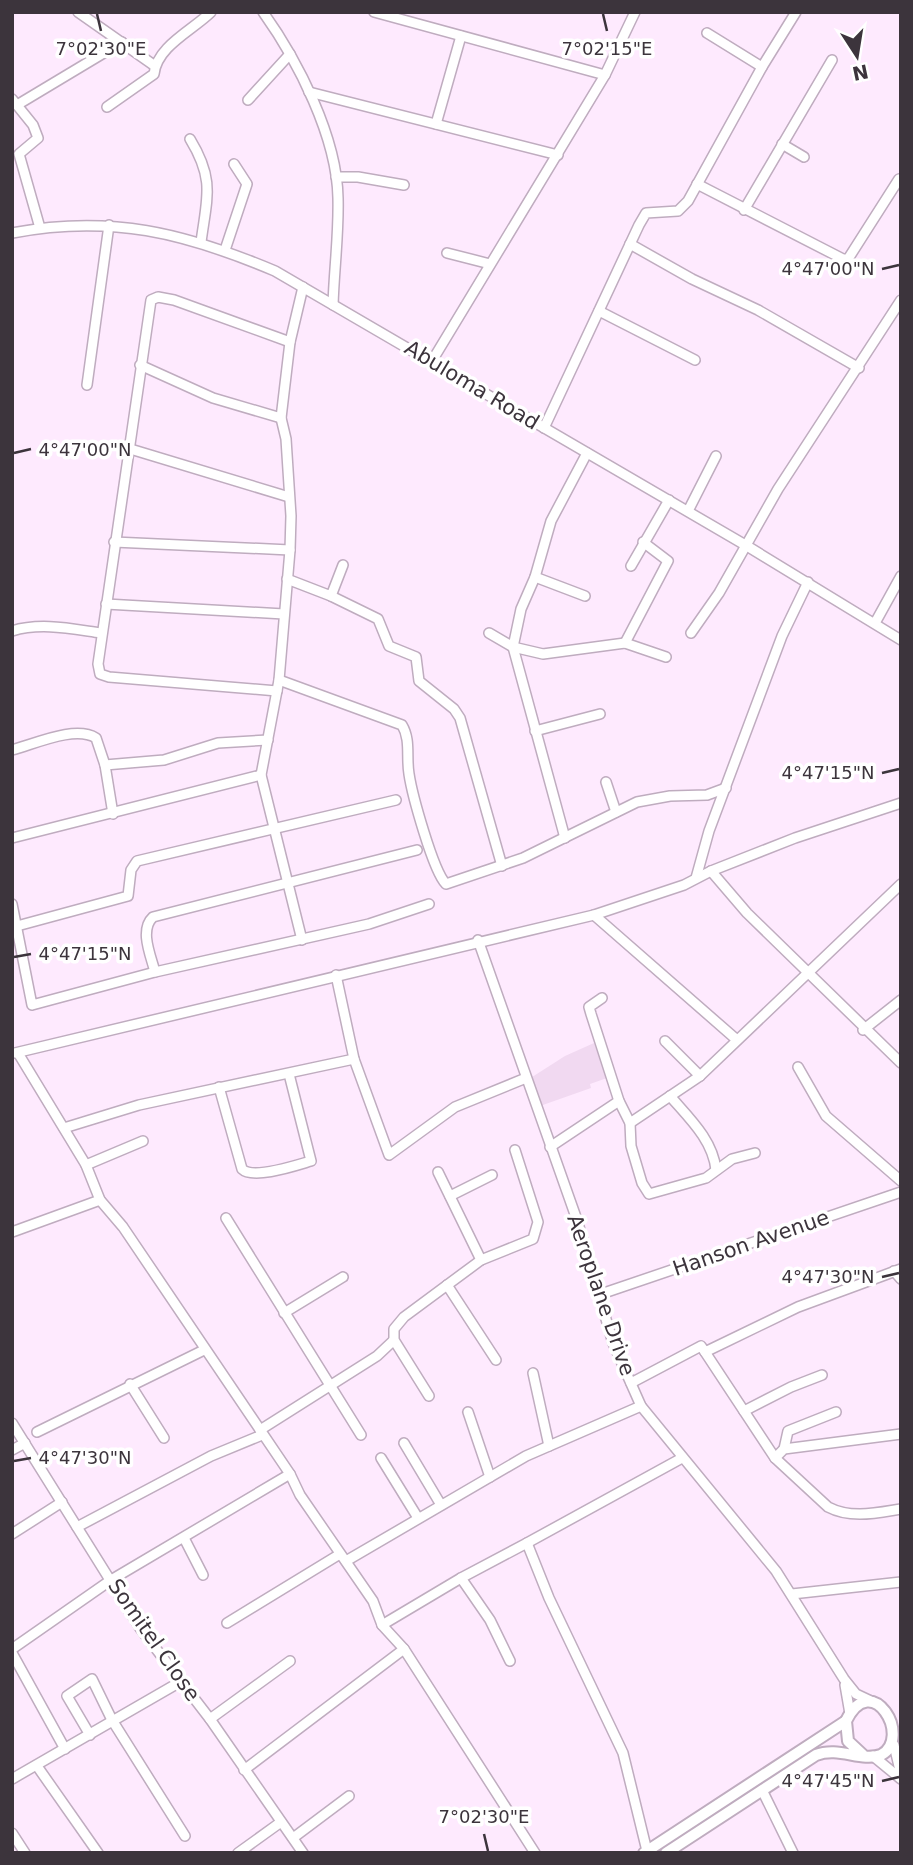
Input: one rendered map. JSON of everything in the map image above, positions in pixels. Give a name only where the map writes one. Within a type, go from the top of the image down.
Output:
[{"type":"main road","points":[[645,1852],[848,1717],[856,1707],[873,1702],[901,1712]]},
{"type":"main road","points":[[666,1853],[824,1752],[840,1751],[868,1756],[888,1751],[897,1740],[899,1726],[889,1708]]},
{"type":"main road","points":[[848,1717],[848,1741],[868,1756]]},
{"type":"street","points":[[78,12],[155,66]]},
{"type":"street","points":[[107,107],[154,74],[155,66],[178,39],[211,12]]},
{"type":"street","points":[[262,12],[290,54],[309,92],[330,151],[336,177],[338,208],[333,305]]},
{"type":"street","points":[[374,12],[604,75]]},
{"type":"street","points":[[432,361],[558,155],[604,75],[635,12]]},
{"type":"street","points":[[544,428],[646,213],[678,211],[697,184],[762,66],[796,12]]},
{"type":"street","points":[[708,33],[762,66]]},
{"type":"street","points":[[436,124],[461,36]]},
{"type":"street","points":[[40,228],[19,155],[38,138],[36,130],[14,102],[122,43]]},
{"type":"street","points":[[248,100],[290,54]]},
{"type":"street","points":[[744,210],[832,60]]},
{"type":"street","points":[[309,92],[558,155]]},
{"type":"street","points":[[190,139],[205,163],[208,190],[201,242]]},
{"type":"street","points":[[782,145],[804,157]]},
{"type":"street","points":[[225,250],[247,184],[234,164]]},
{"type":"street","points":[[336,177],[377,179],[404,185]]},
{"type":"street","points":[[697,184],[836,257],[848,259],[899,179]]},
{"type":"street","points":[[87,385],[109,226]]},
{"type":"street","name":"Abuloma Road","points":[[12,233],[40,228],[109,226],[147,229],[225,250],[303,287],[432,361],[747,545],[901,640]]},
{"type":"street","points":[[630,244],[692,279],[758,310],[859,368]]},
{"type":"street","points":[[447,253],[490,264]]},
{"type":"street","points":[[302,940],[261,775],[279,680],[289,550],[286,439],[281,418],[289,342],[303,287]]},
{"type":"street","points":[[277,691],[109,677],[100,674],[98,664],[127,448],[151,300],[158,297],[289,342]]},
{"type":"street","points":[[691,633],[747,545],[778,489],[901,300]]},
{"type":"street","points":[[599,311],[695,360]]},
{"type":"street","points":[[140,365],[213,398],[281,418]]},
{"type":"street","points":[[127,448],[289,497]]},
{"type":"street","points":[[565,838],[513,646],[521,609],[536,577],[551,521],[587,453]]},
{"type":"street","points":[[688,511],[716,456]]},
{"type":"street","points":[[631,566],[669,500]]},
{"type":"street","points":[[114,542],[289,550]]},
{"type":"street","points":[[625,643],[668,561],[643,542]]},
{"type":"street","points":[[331,596],[343,565]]},
{"type":"street","points":[[875,623],[901,576]]},
{"type":"street","points":[[536,577],[585,596]]},
{"type":"street","points":[[287,579],[331,596],[378,619],[389,646],[416,657],[419,681],[454,709],[460,718],[502,866]]},
{"type":"street","points":[[696,878],[717,812],[782,636],[808,582]]},
{"type":"street","points":[[106,604],[284,614]]},
{"type":"street","points":[[12,631],[26,627],[52,627],[101,633]]},
{"type":"street","points":[[489,633],[513,646],[543,654],[625,643],[666,657]]},
{"type":"street","points":[[279,680],[402,725],[407,733],[409,773],[414,795],[436,866],[446,884],[502,866],[615,812],[653,798],[707,795],[726,788]]},
{"type":"street","points":[[535,731],[600,714]]},
{"type":"street","points":[[12,750],[88,733],[96,738],[105,765],[113,814]]},
{"type":"street","points":[[105,765],[164,761],[218,743],[268,740]]},
{"type":"street","points":[[12,838],[261,775]]},
{"type":"street","points":[[606,782],[615,812]]},
{"type":"street","points":[[707,795],[717,812]]},
{"type":"street","points":[[18,926],[128,896],[131,870],[137,861],[396,800]]},
{"type":"street","points":[[535,1853],[404,1649],[382,1625],[373,1601],[300,1495],[290,1474],[123,1227],[100,1200],[86,1164],[15,1053],[478,940],[594,915],[696,878],[710,870],[901,803]]},
{"type":"street","points":[[155,972],[146,933],[148,922],[153,917],[417,850]]},
{"type":"street","points":[[710,870],[747,913],[863,1030],[900,1062]]},
{"type":"street","points":[[630,1123],[700,1076],[901,884]]},
{"type":"street","points":[[12,904],[32,1005],[155,972],[369,924],[429,904]]},
{"type":"street","points":[[594,915],[737,1040]]},
{"type":"street","name":"Aeroplane Drive","points":[[478,940],[601,1294],[613,1343],[642,1406],[681,1458],[747,1532],[792,1594],[844,1679]]},
{"type":"street","points":[[336,975],[354,1059],[389,1154],[455,1107],[526,1078]]},
{"type":"street","points":[[602,998],[589,1007],[618,1101],[630,1123],[631,1146],[642,1182],[649,1194],[706,1178],[733,1159],[755,1153]]},
{"type":"street","points":[[863,1030],[901,1000]]},
{"type":"street","points":[[665,1041],[700,1076]]},
{"type":"street","points":[[64,1128],[113,1111],[354,1059]]},
{"type":"street","points":[[798,1067],[826,1116],[901,1181]]},
{"type":"street","points":[[219,1087],[242,1169],[250,1174],[284,1169],[311,1161],[289,1074]]},
{"type":"street","points":[[670,1096],[705,1138],[715,1157],[716,1170]]},
{"type":"street","points":[[550,1147],[618,1101]]},
{"type":"street","points":[[86,1164],[143,1141]]},
{"type":"street","points":[[429,1396],[394,1340],[394,1329],[404,1317],[481,1260],[533,1239],[538,1222],[515,1150]]},
{"type":"street","points":[[438,1172],[481,1260]]},
{"type":"street","points":[[450,1196],[492,1175]]},
{"type":"street","name":"Hanson Avenue","points":[[601,1294],[901,1192]]},
{"type":"street","points":[[12,1231],[100,1200]]},
{"type":"street","points":[[226,1219],[361,1436]]},
{"type":"street","points":[[705,1352],[797,1307],[899,1273]]},
{"type":"street","points":[[284,1313],[343,1277]]},
{"type":"street","points":[[447,1285],[496,1360]]},
{"type":"street","points":[[77,1527],[211,1456],[261,1433],[377,1356],[394,1340]]},
{"type":"street","points":[[631,1383],[701,1346],[775,1458],[828,1507],[858,1515],[901,1509]]},
{"type":"street","points":[[37,1432],[204,1350]]},
{"type":"street","points":[[533,1373],[549,1446]]},
{"type":"street","points":[[744,1411],[791,1387],[822,1376]]},
{"type":"street","points":[[130,1384],[164,1438]]},
{"type":"street","points":[[228,1623],[343,1557],[549,1446],[642,1406]]},
{"type":"street","points":[[468,1412],[490,1477]]},
{"type":"street","points":[[775,1458],[784,1449],[788,1431],[836,1412]]},
{"type":"street","name":"Somitel Close","points":[[12,1423],[140,1628],[210,1718],[303,1853]]},
{"type":"street","points":[[784,1449],[901,1434]]},
{"type":"street","points":[[12,1450],[25,1443]]},
{"type":"street","points":[[404,1443],[441,1505]]},
{"type":"street","points":[[381,1458],[418,1518]]},
{"type":"street","points":[[382,1625],[461,1578],[681,1458]]},
{"type":"street","points":[[65,1749],[12,1651],[111,1580],[290,1474]]},
{"type":"street","points":[[12,1534],[62,1502]]},
{"type":"street","points":[[184,1538],[203,1575]]},
{"type":"street","points":[[527,1543],[549,1598],[623,1753],[645,1852]]},
{"type":"street","points":[[461,1578],[490,1620],[510,1661]]},
{"type":"street","points":[[792,1594],[901,1582]]},
{"type":"street","points":[[244,1770],[404,1649]]},
{"type":"street","points":[[210,1718],[290,1661]]},
{"type":"street","points":[[90,1735],[66,1696],[92,1679],[112,1720],[185,1836]]},
{"type":"street","points":[[844,1679],[856,1694],[873,1702]]},
{"type":"street","points":[[844,1679],[848,1717]]},
{"type":"street","points":[[12,1779],[180,1682]]},
{"type":"street","points":[[897,1740],[901,1777]]},
{"type":"street","points":[[868,1756],[901,1777]]},
{"type":"street","points":[[37,1766],[98,1853]]},
{"type":"street","points":[[762,1790],[793,1853]]},
{"type":"street","points":[[293,1838],[349,1796]]},
{"type":"street","points":[[238,1853],[281,1822]]},
{"type":"street","points":[[12,1833],[23,1852]]},
{"type":"shaded area","points":[[594,1043],[607,1078],[590,1084],[591,1088],[540,1106],[529,1079],[565,1056]]}]
